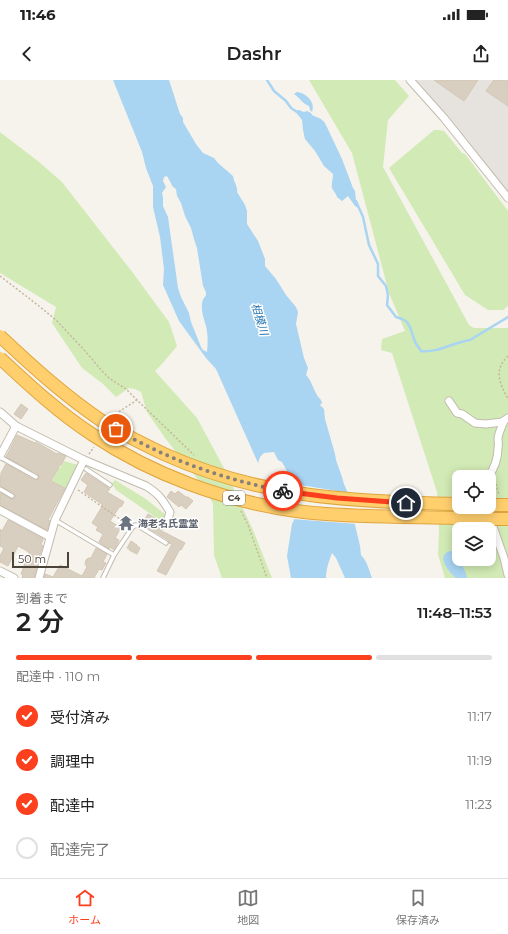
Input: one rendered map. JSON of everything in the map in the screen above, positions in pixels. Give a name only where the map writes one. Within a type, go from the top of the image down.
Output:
[{"type":"highway","name":"C4","points":[[0,336],[56,387],[103,421],[147,446],[200,469],[253,485],[311,495],[369,501],[452,504]]},
{"type":"highway","name":"C4","points":[[0,358],[72,421],[98,438],[134,460],[186,483],[213,492],[266,506],[295,511],[366,516],[508,519]]},
{"type":"highway","points":[[496,505],[508,505]]},
{"type":"street","points":[[410,80],[444,118],[508,198]]},
{"type":"street","points":[[449,401],[457,413],[462,414],[475,423],[486,424],[502,422],[506,419]]},
{"type":"street","points":[[0,412],[16,426],[84,460],[146,486],[154,491],[160,496],[170,512],[168,519],[162,525]]},
{"type":"street","points":[[492,470],[498,449],[500,429],[506,419]]},
{"type":"street","points":[[0,457],[16,426]]},
{"type":"street","points":[[39,578],[55,520],[84,460]]},
{"type":"street","points":[[0,510],[50,537]]},
{"type":"street","points":[[488,514],[504,558],[508,575]]},
{"type":"street","points":[[0,571],[14,578]]},
{"type":"lane","points":[[0,457],[36,477]]},
{"type":"lane","points":[[95,475],[102,468]]},
{"type":"lane","points":[[86,469],[110,485]]},
{"type":"lane","points":[[0,489],[12,496]]},
{"type":"lane","points":[[55,520],[114,555]]},
{"type":"lane","points":[[103,578],[114,555],[134,525],[137,525],[166,543]]},
{"type":"path","points":[[0,276],[56,320],[109,378],[126,389],[188,449]]},
{"type":"path","points":[[508,356],[500,368],[499,376],[501,385],[508,399]]},
{"type":"path","points":[[114,418],[117,413],[137,400]]},
{"type":"path","points":[[84,460],[94,447]]},
{"type":"path","points":[[72,486],[120,519]]},
{"type":"shaded area","points":[[413,80],[508,80],[508,197]]},
{"type":"green space","points":[[309,80],[395,80],[409,96],[388,120],[383,167],[469,325],[474,328],[508,328],[508,578],[445,578],[438,554],[439,531],[437,492],[392,353],[381,350],[382,339],[405,331],[389,293],[352,153]]},
{"type":"green space","points":[[434,130],[444,131],[462,153],[465,154],[508,211],[508,306],[503,310],[488,310],[465,295],[389,168]]},
{"type":"green space","points":[[0,132],[62,182],[169,322],[177,346],[155,371],[197,418],[225,470],[253,530],[272,578],[222,578],[214,555],[213,504],[207,491],[165,438],[147,412],[141,392],[129,388],[116,397],[103,384],[82,368],[52,323],[56,307],[0,273]]},
{"type":"green space","points":[[64,461],[78,465],[67,489],[52,481],[58,468],[60,468]]},
{"type":"green space","points":[[115,480],[146,499],[167,516],[161,521],[116,490],[112,483]]},
{"type":"water","name":"相模川","points":[[113,80],[169,80],[180,114],[183,118],[183,122],[196,144],[203,153],[214,158],[233,176],[237,192],[247,211],[247,224],[258,241],[265,259],[265,266],[276,279],[298,312],[296,324],[304,358],[308,368],[306,375],[321,400],[322,403],[320,405],[324,409],[325,419],[336,460],[347,491],[361,555],[372,578],[345,578],[336,558],[332,553],[327,568],[326,578],[291,578],[287,556],[294,520],[287,471],[282,462],[278,460],[274,452],[264,453],[260,457],[258,463],[216,369],[206,358],[179,321],[163,285],[164,269],[160,237],[153,207],[153,186],[142,152]],"holes":[[[167,176],[173,187],[176,189],[177,196],[191,228],[197,248],[203,286],[206,293],[202,307],[207,333],[207,352],[201,347],[178,288],[168,217],[163,206],[162,193],[166,187],[163,181],[164,177]]]},
{"type":"water","points":[[297,92],[307,96],[313,105],[312,112],[309,106],[294,94]]},
{"type":"water","points":[[299,110],[311,113],[325,123],[355,191],[358,208],[348,196],[342,201],[337,197],[332,189],[333,174],[324,166],[315,151],[305,139],[302,120],[295,111]]},
{"type":"water","points":[[452,551],[452,566],[463,566],[467,578],[456,578],[450,572],[443,560],[446,553]]},
{"type":"pier","points":[[288,483],[350,493],[357,524],[292,519]]},
{"type":"building","points":[[434,80],[478,80],[464,101]]},
{"type":"building","points":[[494,80],[508,80],[508,106],[486,91]]},
{"type":"building","points":[[21,404],[28,409],[21,419],[14,414]]},
{"type":"building","points":[[17,435],[35,443],[36,442],[57,454],[66,456],[51,481],[65,488],[48,520],[50,521],[47,530],[0,505],[0,493],[12,499],[14,499],[15,496],[14,493],[0,486],[1,473],[6,464],[34,480],[37,480],[39,477],[38,474],[6,457]]},
{"type":"building","points":[[86,473],[110,489],[107,492],[124,502],[110,521],[121,528],[115,538],[119,540],[114,550],[110,547],[109,549],[99,542],[103,534],[96,530],[98,527],[92,523],[103,505],[84,492],[88,485],[81,480]]},
{"type":"building","points":[[171,491],[175,494],[178,491],[193,501],[186,509],[181,505],[179,507],[167,497]]},
{"type":"building","points":[[148,514],[155,518],[152,524],[160,530],[185,543],[181,550],[180,549],[166,575],[157,571],[172,544],[142,524]]},
{"type":"building","points":[[8,520],[43,539],[41,544],[43,546],[38,559],[34,578],[22,578],[23,575],[21,574],[29,552],[18,546],[8,566],[0,562],[0,556],[4,548],[0,546],[0,529],[2,531]]},
{"type":"building","points":[[131,541],[140,548],[137,554],[127,548]]},
{"type":"building","points":[[96,548],[107,554],[103,562],[106,563],[102,570],[99,569],[94,578],[44,578],[45,574],[53,577],[60,565],[82,576],[87,567],[85,564],[86,560],[91,558]]},
{"type":"waterway","points":[[267,80],[274,91],[297,112]]},
{"type":"waterway","points":[[356,201],[363,217],[369,245],[378,264],[378,276],[386,286],[388,295],[387,305],[396,317],[407,322],[415,342],[421,351],[440,349],[470,340],[508,317]]},
{"type":"way so far","points":[[116,429],[154,449],[200,469],[253,485],[283,491]]},
{"type":"place","name":"海老名氏霊堂","points":[[126,523]]},
{"type":"route","points":[[283,491],[337,498],[406,503]]}]
